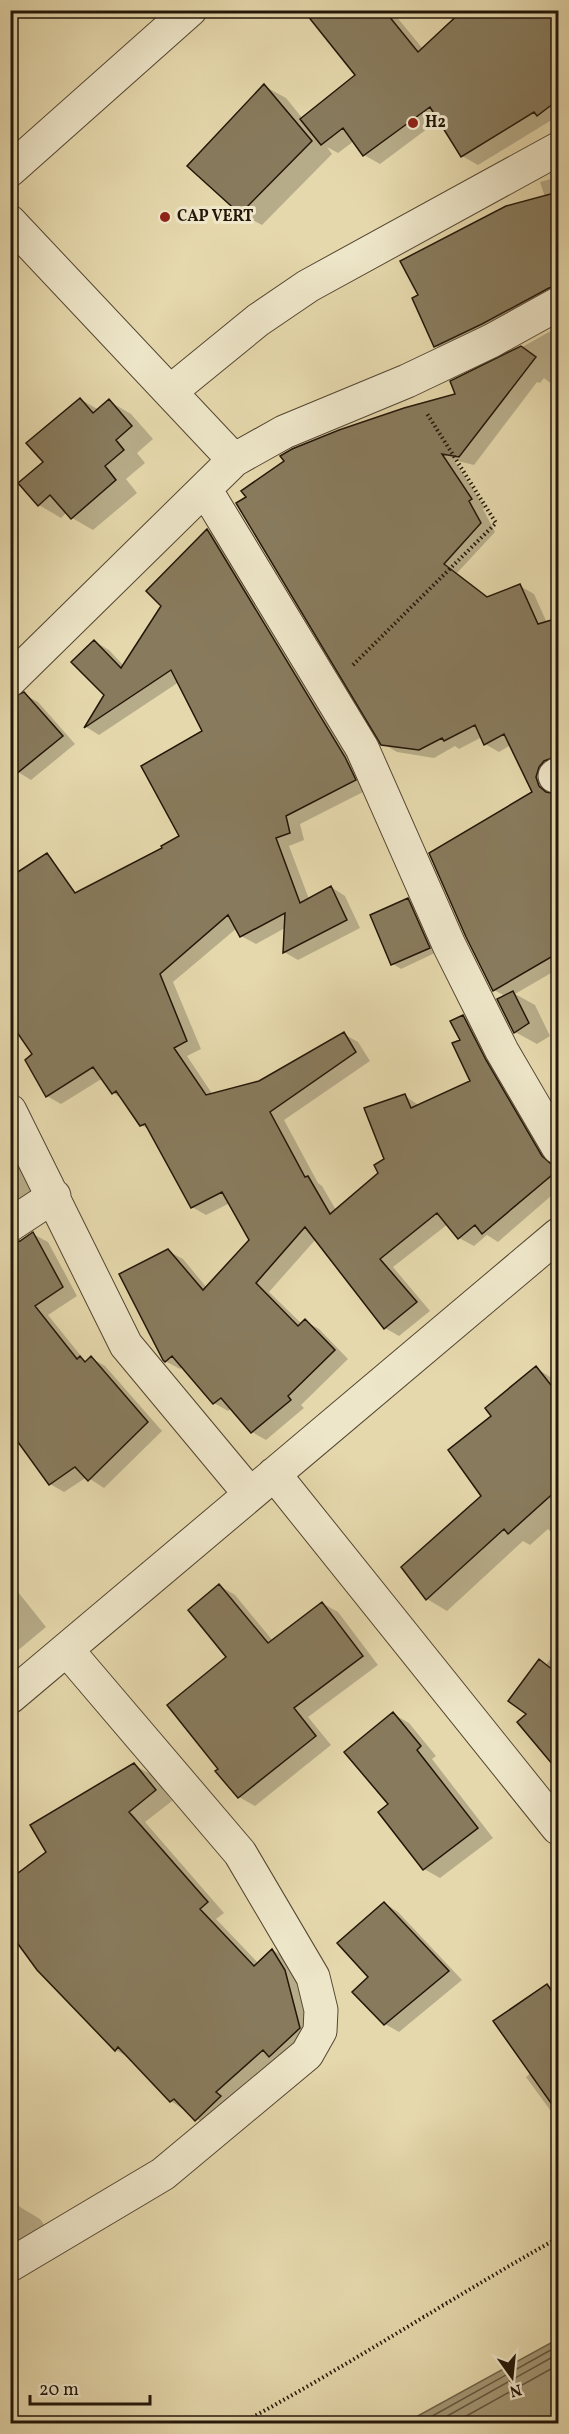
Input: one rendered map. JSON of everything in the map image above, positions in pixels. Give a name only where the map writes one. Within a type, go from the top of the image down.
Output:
[{"type":"street","points":[[10,170],[190,10]]},
{"type":"street","points":[[171,391],[258,320],[308,286],[558,149]]},
{"type":"street","points":[[10,222],[234,460]]},
{"type":"street","points":[[10,680],[234,460],[284,432],[407,381],[491,341],[558,304]]},
{"type":"street","points":[[205,489],[362,748],[449,945],[502,1051],[558,1146]]},
{"type":"street","points":[[10,1111],[126,1345],[262,1484],[558,1828]]},
{"type":"street","points":[[10,1225],[54,1196]]},
{"type":"street","points":[[10,1697],[558,1235]]},
{"type":"street","points":[[10,2265],[163,2174],[307,2054],[320,2031],[321,2010],[313,1977],[240,1853],[67,1650]]},
{"type":"path","points":[[328,690],[496,523],[407,381]]},
{"type":"path","points":[[240,2424],[486,2278],[558,2238]]},
{"type":"water","points":[[558,2339],[558,2423],[405,2423]]},
{"type":"building","points":[[303,10],[384,10],[418,52],[463,10],[558,10],[558,100],[537,116],[534,112],[461,157],[430,107],[363,156],[343,128],[321,145],[300,119],[355,75]]},
{"type":"building","points":[[264,84],[312,141],[240,214],[187,166]]},
{"type":"building","points":[[558,192],[558,285],[434,347],[412,298],[418,295],[400,261],[506,206]]},
{"type":"building","points":[[521,346],[536,357],[459,457],[442,454],[472,499],[469,501],[481,523],[444,564],[487,597],[520,584],[538,624],[558,618],[558,756],[544,761],[536,777],[539,786],[546,792],[558,794],[558,953],[493,991],[429,853],[532,792],[504,734],[484,745],[475,725],[444,741],[442,738],[419,750],[381,745],[236,503],[246,497],[241,491],[284,461],[280,456],[292,449],[404,408],[455,394],[450,381]]},
{"type":"building","points":[[80,398],[93,413],[109,399],[132,426],[116,440],[124,450],[105,466],[116,480],[71,519],[50,495],[38,506],[18,483],[43,462],[26,443]]},
{"type":"building","points":[[207,529],[345,757],[356,780],[286,816],[290,833],[276,838],[300,903],[331,886],[347,920],[283,953],[285,913],[240,937],[228,915],[160,974],[187,1041],[174,1048],[206,1095],[259,1081],[344,1032],[356,1052],[270,1112],[305,1177],[308,1176],[330,1214],[378,1173],[374,1165],[384,1159],[364,1108],[405,1094],[411,1108],[470,1081],[452,1043],[460,1040],[450,1021],[463,1015],[486,1060],[542,1156],[558,1170],[482,1234],[475,1225],[458,1239],[437,1213],[380,1259],[417,1302],[384,1329],[305,1227],[256,1283],[298,1326],[305,1319],[335,1350],[288,1396],[291,1400],[251,1433],[221,1398],[213,1404],[172,1356],[165,1362],[163,1360],[119,1274],[168,1249],[203,1290],[249,1240],[222,1192],[191,1208],[145,1124],[140,1126],[116,1091],[112,1094],[93,1067],[46,1097],[25,1060],[32,1054],[10,1022],[10,877],[47,853],[75,893],[162,848],[161,846],[179,836],[141,766],[202,731],[171,670],[84,728],[104,695],[71,662],[94,640],[121,668],[161,606],[146,591]]},
{"type":"building","points":[[24,692],[63,736],[10,779],[10,698]]},
{"type":"building","points":[[408,898],[430,948],[391,965],[370,915]]},
{"type":"building","points":[[513,991],[529,1023],[514,1033],[497,999]]},
{"type":"building","points":[[33,1232],[63,1287],[35,1306],[77,1359],[80,1356],[85,1362],[91,1356],[148,1422],[88,1481],[75,1467],[49,1485],[10,1431],[10,1244],[20,1241]]},
{"type":"building","points":[[536,1366],[558,1394],[558,1489],[508,1534],[504,1529],[426,1600],[401,1567],[481,1496],[448,1450],[491,1416],[485,1408]]},
{"type":"building","points":[[219,1584],[268,1643],[322,1602],[363,1656],[294,1708],[316,1736],[238,1798],[215,1771],[218,1769],[167,1705],[226,1657],[188,1610]]},
{"type":"building","points":[[539,1659],[558,1674],[558,1771],[517,1722],[526,1714],[508,1701]]},
{"type":"building","points":[[393,1712],[421,1746],[417,1750],[478,1828],[423,1870],[378,1812],[388,1804],[344,1752]]},
{"type":"building","points":[[134,1763],[156,1790],[129,1812],[208,1902],[200,1909],[254,1966],[272,1949],[285,1970],[300,2028],[269,2057],[263,2050],[216,2092],[221,2096],[195,2121],[174,2099],[170,2102],[118,2047],[115,2051],[37,1970],[10,1933],[10,1879],[46,1852],[30,1825]]},
{"type":"building","points":[[384,1902],[449,1971],[384,2025],[352,1992],[368,1977],[337,1943]]},
{"type":"building","points":[[547,1984],[558,2000],[558,2113],[493,2021]]},
{"type":"place","name":"H2","points":[[413,123]]},
{"type":"place","name":"CAP VERT","points":[[165,217]]}]
